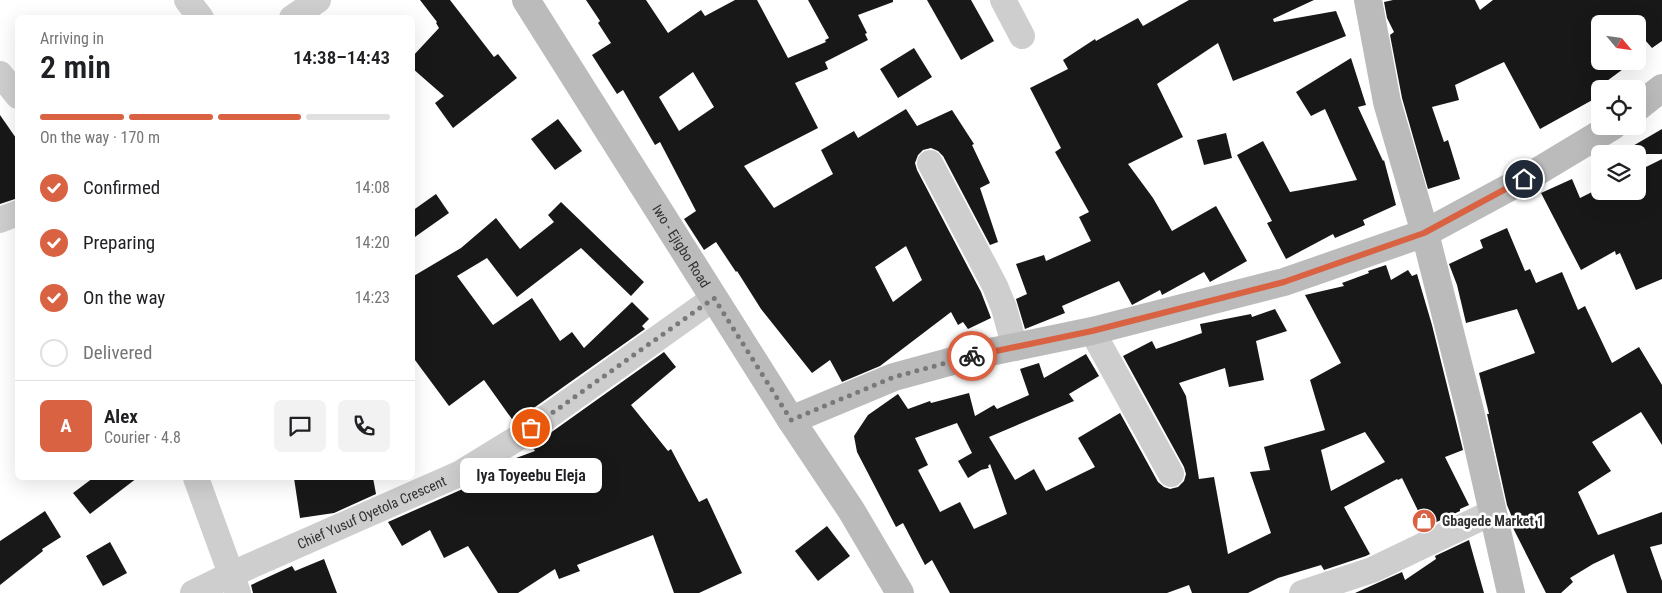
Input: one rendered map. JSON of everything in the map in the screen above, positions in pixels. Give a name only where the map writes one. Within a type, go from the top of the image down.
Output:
[{"type":"main road","name":"Iwo - Ejigbo Road","points":[[526,0],[791,420],[850,510],[900,593]]},
{"type":"main road","points":[[1368,0],[1387,102],[1424,233],[1471,415],[1511,593]]},
{"type":"main road","points":[[1646,101],[1662,88]]},
{"type":"main road","points":[[791,420],[894,377],[971,356],[1092,331],[1284,282],[1424,233],[1524,179],[1598,135]]},
{"type":"street","points":[[187,0],[199,15]]},
{"type":"street","points":[[296,15],[318,0]]},
{"type":"street","points":[[1003,0],[1022,36]]},
{"type":"street","points":[[0,74],[15,92]]},
{"type":"street","points":[[930,162],[995,286],[1016,348]]},
{"type":"street","points":[[0,220],[15,214]]},
{"type":"street","name":"Chief Yusuf Oyetola Crescent","points":[[194,593],[235,583],[459,474],[516,439],[714,298]]},
{"type":"street","points":[[1092,331],[1171,474]]},
{"type":"street","points":[[197,480],[235,583]]},
{"type":"street","points":[[1302,593],[1372,570],[1493,512]]},
{"type":"building","points":[[420,0],[450,0],[494,57],[498,54],[517,78],[453,128],[435,103],[444,96],[415,71],[415,54],[439,28],[437,22]]},
{"type":"building","points":[[586,0],[646,0],[668,33],[701,10],[705,16],[735,0],[757,0],[788,58],[826,42],[825,40],[829,38],[808,0],[893,0],[893,2],[858,15],[867,33],[865,34],[868,40],[825,62],[828,69],[795,83],[818,128],[744,166],[774,208],[833,174],[821,150],[854,131],[858,138],[906,109],[917,126],[952,110],[974,144],[972,145],[990,183],[980,188],[998,242],[990,245],[943,156],[938,151],[931,148],[923,150],[918,155],[915,163],[981,292],[991,318],[968,329],[963,322],[958,325],[951,312],[880,366],[842,382],[830,360],[812,373],[761,309],[716,242],[704,250],[684,219],[696,211],[660,142],[655,145],[623,90],[617,94],[592,55],[611,43],[598,23],[600,21]],"holes":[[[693,72],[714,107],[679,131],[659,97]],[[906,246],[922,280],[893,302],[875,267]]]},
{"type":"building","points":[[927,0],[971,0],[994,41],[961,60]]},
{"type":"building","points":[[1189,0],[1314,0],[1273,19],[1274,22],[1336,11],[1346,36],[1233,81],[1218,43],[1157,84],[1183,137],[1128,164],[1153,198],[1172,231],[1216,206],[1247,261],[1210,282],[1204,272],[1162,295],[1160,290],[1132,305],[1119,281],[1062,306],[1065,313],[1025,329],[1016,299],[1027,294],[1016,264],[1044,255],[1046,261],[1091,241],[1079,217],[1089,212],[1055,152],[1061,148],[1030,88],[1068,69],[1063,60],[1095,39],[1096,41],[1138,18],[1143,26]]},
{"type":"building","points":[[1393,0],[1475,0],[1480,10],[1493,0],[1662,0],[1662,41],[1652,48],[1646,41],[1646,15],[1591,15],[1591,70],[1622,70],[1608,80],[1591,80],[1591,101],[1540,129],[1504,62],[1455,85],[1459,100],[1432,107],[1444,142],[1448,140],[1460,179],[1428,189],[1402,98],[1390,35],[1394,32],[1387,18],[1384,2]]},
{"type":"building","points":[[914,48],[932,77],[898,98],[880,69]]},
{"type":"building","points":[[1351,58],[1366,105],[1358,107],[1384,160],[1396,205],[1363,220],[1365,225],[1335,238],[1333,234],[1286,259],[1267,223],[1272,221],[1237,155],[1263,141],[1290,192],[1357,180],[1325,109],[1311,116],[1296,92]]},
{"type":"building","points":[[0,115],[15,137],[15,199],[0,204]]},
{"type":"building","points":[[558,119],[582,151],[555,170],[531,139]]},
{"type":"building","points":[[1662,129],[1662,154],[1646,154],[1646,145],[1634,145]]},
{"type":"building","points":[[1226,133],[1232,158],[1204,165],[1197,140]]},
{"type":"building","points":[[1662,159],[1662,279],[1636,290],[1620,253],[1616,255],[1615,251],[1581,270],[1541,193],[1572,179],[1580,198],[1591,192],[1591,200],[1646,200],[1646,167]]},
{"type":"building","points":[[436,194],[449,213],[415,237],[415,209]]},
{"type":"building","points":[[561,202],[644,282],[631,296],[581,248],[517,297],[487,258],[457,276],[493,325],[532,298],[560,341],[572,332],[584,348],[632,302],[649,319],[642,326],[645,329],[514,422],[484,380],[449,406],[415,360],[415,275],[461,248],[496,218],[520,249],[554,222],[548,215]]},
{"type":"building","points":[[1507,228],[1525,271],[1530,269],[1536,283],[1562,272],[1578,310],[1585,306],[1612,363],[1639,347],[1662,385],[1662,445],[1641,412],[1592,442],[1611,471],[1578,492],[1598,535],[1662,512],[1662,544],[1650,547],[1662,581],[1662,593],[1627,593],[1614,554],[1570,578],[1573,582],[1561,593],[1546,593],[1513,528],[1516,527],[1507,505],[1479,373],[1535,353],[1517,309],[1466,323],[1457,285],[1449,264],[1483,248],[1480,240]]},
{"type":"building","points":[[1386,265],[1391,280],[1408,270],[1412,276],[1417,274],[1432,325],[1463,450],[1445,457],[1469,505],[1426,527],[1402,478],[1397,479],[1344,507],[1370,554],[1366,556],[1324,570],[1321,565],[1278,578],[1248,593],[1192,593],[1189,585],[1167,593],[950,593],[932,560],[925,565],[903,523],[896,527],[857,452],[854,436],[868,415],[898,394],[908,409],[930,401],[931,403],[969,393],[975,416],[994,405],[997,409],[1029,395],[1020,369],[1039,363],[1044,378],[1086,354],[1099,376],[1069,394],[1074,401],[989,437],[1015,480],[1034,469],[1046,491],[1095,467],[1078,438],[1120,413],[1158,482],[1170,489],[1178,487],[1184,481],[1186,474],[1184,467],[1123,356],[1152,341],[1156,349],[1202,333],[1200,324],[1251,314],[1252,317],[1275,309],[1287,331],[1256,341],[1264,380],[1229,387],[1225,368],[1179,383],[1186,396],[1199,479],[1214,477],[1228,554],[1271,533],[1250,472],[1270,470],[1264,447],[1325,430],[1310,380],[1341,363],[1305,295],[1344,286],[1342,283],[1369,273],[1368,271]],"holes":[[[957,423],[972,453],[958,461],[968,478],[981,470],[989,468],[990,464],[1007,514],[974,529],[960,502],[940,512],[918,470],[928,465],[915,438]],[[1365,432],[1385,462],[1331,491],[1321,450]]]},
{"type":"building","points":[[664,352],[676,367],[631,405],[668,451],[671,449],[699,502],[707,498],[742,573],[699,593],[674,593],[653,535],[577,565],[580,571],[559,579],[555,569],[518,593],[498,593],[468,546],[444,558],[430,530],[402,546],[388,522],[465,488],[508,461],[535,451],[532,446]]},
{"type":"building","points":[[90,480],[134,480],[90,514],[73,493]]},
{"type":"building","points":[[294,480],[373,480],[376,494],[334,513],[300,518]]},
{"type":"building","points":[[45,511],[61,537],[42,549],[43,551],[0,585],[0,541]]},
{"type":"building","points":[[827,526],[850,556],[818,581],[795,551]]},
{"type":"building","points":[[1469,540],[1484,593],[1355,593],[1402,572],[1405,580],[1436,559],[1435,556]]},
{"type":"building","points":[[110,542],[127,573],[103,586],[86,556]]},
{"type":"building","points":[[324,559],[337,593],[253,593],[251,585],[292,566],[295,571]]},
{"type":"way so far","points":[[531,428],[714,298],[791,420],[894,377],[972,356]]},
{"type":"place","name":"Iya Toyeebu Eleja","points":[[531,428]]},
{"type":"place","name":"Gbagede Market 1","points":[[1424,521]]},
{"type":"route","points":[[972,356],[1092,331],[1284,282],[1424,233],[1524,179]]}]
